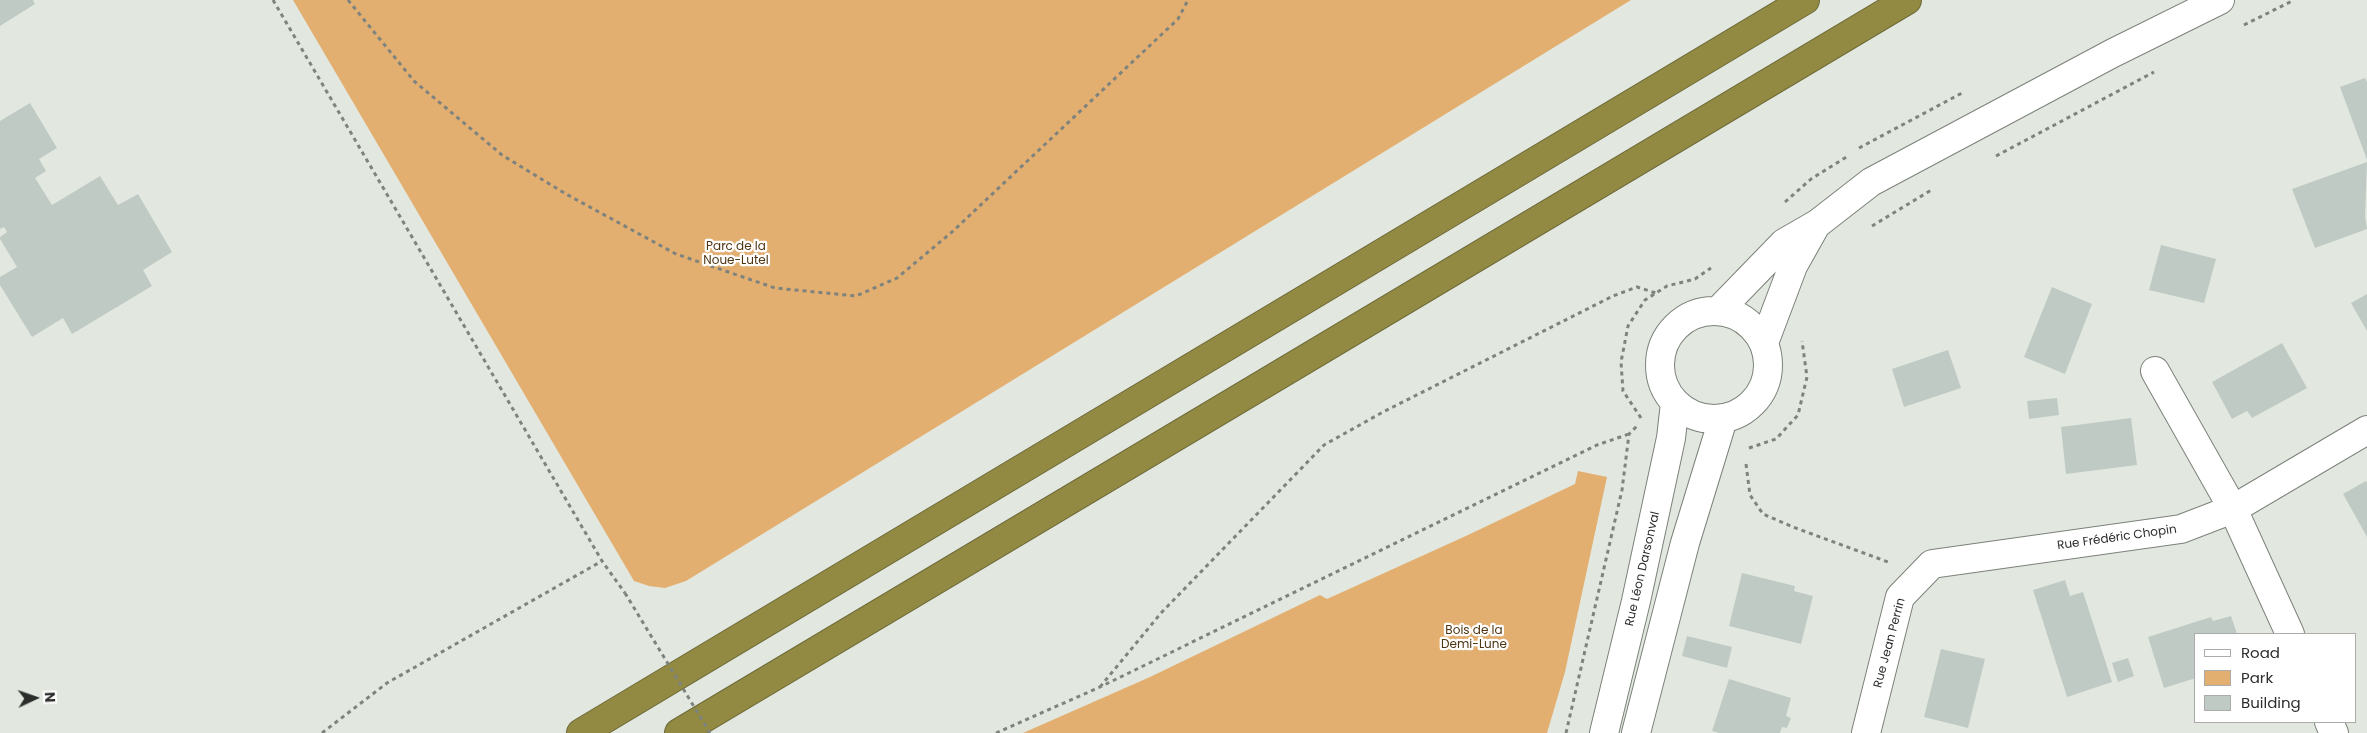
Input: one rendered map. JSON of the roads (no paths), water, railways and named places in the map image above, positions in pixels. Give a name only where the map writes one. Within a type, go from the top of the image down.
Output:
[{"type":"highway","points":[[580,733],[1805,0]]},
{"type":"highway","points":[[679,733],[1907,0]]},
{"type":"street","points":[[1718,311],[1784,243],[1817,224],[1871,182],[2113,53],[2220,0]]},
{"type":"street","points":[[1764,343],[1793,266],[1817,224]]},
{"type":"street","points":[[1718,311],[1732,314],[1745,320],[1756,330],[1764,343],[1768,367],[1763,391],[1753,404],[1739,414],[1723,419],[1706,420],[1697,417],[1689,414],[1675,403],[1664,388],[1660,370],[1661,351],[1670,334],[1683,321],[1699,312],[1718,311]]},
{"type":"street","points":[[2155,371],[2232,509],[2290,633]]},
{"type":"street","name":"Rue Léon Darsonval","points":[[1604,733],[1654,520],[1671,438],[1675,403]]},
{"type":"street","points":[[1636,733],[1685,543],[1723,419]]},
{"type":"street","name":"Rue Frédéric Chopin","points":[[1927,570],[2181,529],[2232,509],[2367,430]]},
{"type":"street","name":"Rue Jean Perrin","points":[[1866,733],[1900,597],[1927,570]]},
{"type":"park label","name":"Parc de la Noue-Lutel","points":[[736,254]]},
{"type":"park label","name":"Bois de la Demi-Lune","points":[[1474,638]]}]
